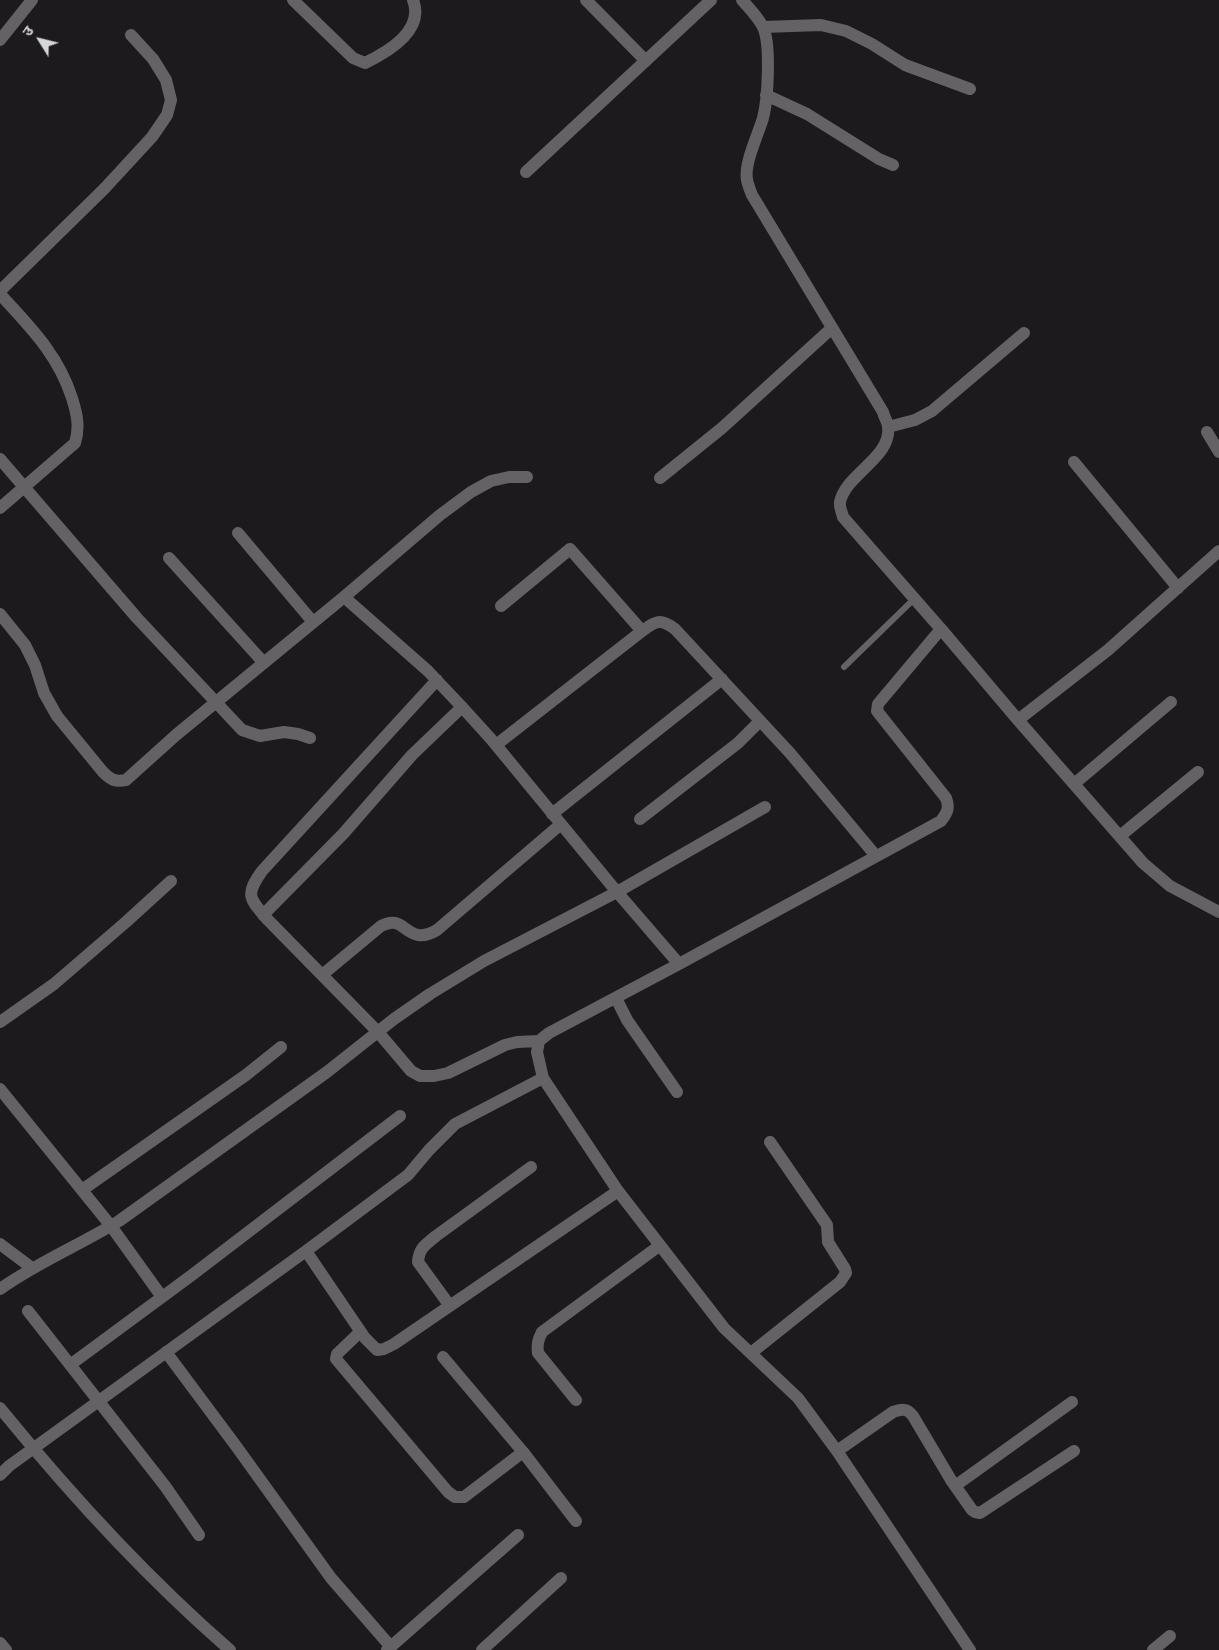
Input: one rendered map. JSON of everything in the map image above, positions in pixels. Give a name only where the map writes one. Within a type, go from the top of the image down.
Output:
[{"type":"street","points":[[0,40],[32,0]]},
{"type":"street","points":[[293,0],[353,58],[365,63],[383,54],[404,38],[414,22],[416,8],[413,0]]},
{"type":"street","points":[[586,0],[646,61]]},
{"type":"street","points":[[526,172],[711,0]]},
{"type":"street","points":[[742,0],[763,28],[767,42],[764,116],[750,158],[747,180],[752,195],[883,412],[888,427],[887,440],[882,449],[853,480],[843,494],[839,504],[843,517],[1142,863],[1170,886],[1219,912]]},
{"type":"street","points":[[763,28],[821,25],[846,31],[872,44],[904,65],[970,89]]},
{"type":"street","points":[[0,508],[75,443],[78,432],[78,416],[60,366],[48,348],[0,293],[104,189],[152,137],[167,115],[171,100],[166,80],[153,59],[131,35]]},
{"type":"street","points":[[766,95],[807,114],[879,159],[893,164]]},
{"type":"street","points":[[660,478],[722,428],[832,328]]},
{"type":"street","points":[[888,427],[915,420],[932,412],[1024,333]]},
{"type":"street","points":[[1207,432],[1219,452]]},
{"type":"street","points":[[0,459],[137,618],[242,730],[260,736],[284,732],[310,738]]},
{"type":"street","points":[[1074,462],[1178,588]]},
{"type":"street","points":[[0,614],[25,645],[44,692],[57,716],[110,780],[118,782],[126,780],[176,734],[470,492],[500,479],[509,477],[527,478]]},
{"type":"street","points":[[238,533],[313,622]]},
{"type":"street","points":[[500,606],[570,548],[642,631]]},
{"type":"street","points":[[1018,720],[1108,650],[1219,551]]},
{"type":"street","points":[[169,558],[264,663]]},
{"type":"street","points":[[344,597],[437,680],[496,745],[679,964]]},
{"type":"street","points":[[496,745],[642,631],[656,622],[665,622],[675,629],[790,753],[876,856]]},
{"type":"street","points":[[437,680],[262,871],[252,885],[250,894],[252,902],[263,915],[378,1032],[411,1071],[420,1076],[448,1073],[505,1045],[517,1042],[539,1041],[549,1033],[941,821],[947,813],[949,805],[946,798],[877,711],[878,704],[941,629]]},
{"type":"street","points":[[552,814],[722,679]]},
{"type":"street","points":[[1074,784],[1171,702]]},
{"type":"street","points":[[263,915],[344,834],[412,755],[462,708]]},
{"type":"street","points":[[640,819],[738,743],[760,721]]},
{"type":"street","points":[[1120,836],[1198,772]]},
{"type":"street","points":[[0,1289],[32,1268],[111,1226],[327,1072],[430,994],[484,961],[617,892],[765,807]]},
{"type":"street","points":[[322,975],[389,921],[397,923],[418,935],[428,934],[437,930],[561,824]]},
{"type":"street","points":[[0,1022],[54,984],[171,881]]},
{"type":"street","points":[[616,998],[627,1020],[677,1092]]},
{"type":"street","points":[[539,1041],[537,1052],[543,1078],[618,1191],[724,1328],[798,1398],[837,1451],[970,1650]]},
{"type":"street","points":[[82,1190],[238,1081],[281,1047]]},
{"type":"street","points":[[0,1475],[408,1175],[455,1124],[543,1078]]},
{"type":"street","points":[[0,1089],[111,1226],[162,1297]]},
{"type":"street","points":[[70,1365],[400,1116]]},
{"type":"street","points":[[751,1353],[840,1282],[846,1273],[828,1242],[827,1225],[770,1142]]},
{"type":"street","points":[[450,1306],[418,1262],[419,1254],[424,1246],[436,1236],[532,1167]]},
{"type":"street","points":[[306,1251],[360,1332],[378,1350],[384,1349],[618,1191]]},
{"type":"street","points":[[0,1244],[32,1268]]},
{"type":"street","points":[[576,1400],[538,1353],[537,1344],[542,1332],[659,1246]]},
{"type":"street","points":[[28,1311],[165,1486],[199,1534]]},
{"type":"street","points":[[360,1332],[337,1354],[336,1358],[448,1492],[455,1497],[464,1497],[522,1452]]},
{"type":"street","points":[[166,1352],[331,1578],[389,1648],[518,1535]]},
{"type":"street","points":[[443,1357],[522,1452],[576,1521]]},
{"type":"street","points":[[955,1486],[1072,1402]]},
{"type":"street","points":[[0,1408],[34,1449],[161,1588],[230,1650]]},
{"type":"street","points":[[837,1451],[893,1412],[901,1409],[907,1410],[913,1416],[955,1486],[975,1512],[980,1512],[1074,1451]]},
{"type":"street","points":[[482,1650],[562,1578]]},
{"type":"street","points":[[1153,1650],[1170,1636]]},
{"type":"street","points":[[0,1643],[6,1650]]},
{"type":"lane","points":[[844,667],[914,599]]}]
